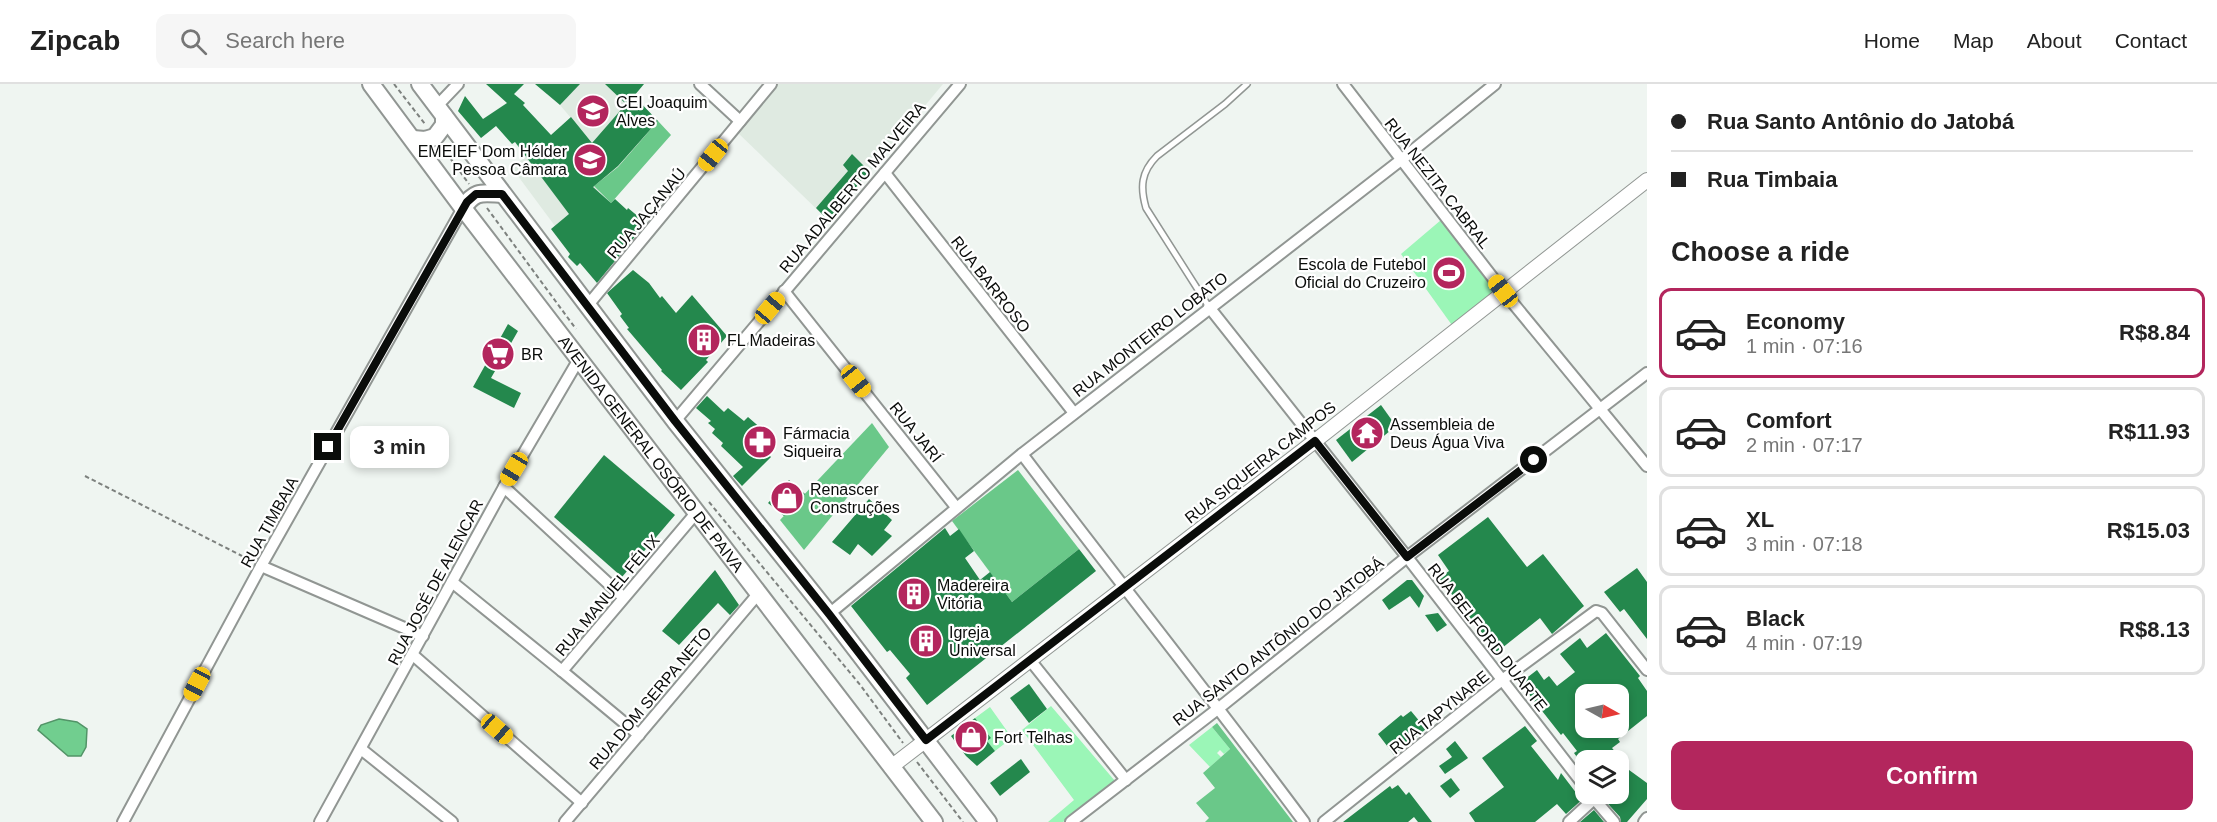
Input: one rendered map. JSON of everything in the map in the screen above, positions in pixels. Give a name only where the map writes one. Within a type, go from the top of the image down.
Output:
[{"type":"main road","name":"AVENIDA GENERAL OSÓRIO DE PAIVA","points":[[371,84],[463,208],[934,822]]},
{"type":"main road","points":[[420,84],[675,421],[829,614],[988,822]]},
{"type":"main road","points":[[413,139],[435,137],[444,125],[441,111]]},
{"type":"main road","points":[[463,208],[476,194],[502,194]]},
{"type":"street","points":[[441,111],[458,84]]},
{"type":"street","points":[[700,84],[740,121]]},
{"type":"street","name":"RUA JAÇANAÚ","points":[[588,305],[771,84]]},
{"type":"street","name":"RUA ADALBERTO MALVEIRA","points":[[675,421],[960,84]]},
{"type":"street","name":"RUA NEZITA CABRAL","points":[[1343,84],[1503,291],[1647,466]]},
{"type":"street","name":"RUA MONTEIRO LOBATO","points":[[829,614],[1022,454],[1401,160],[1495,84]]},
{"type":"street","name":"RUA BARROSO","points":[[885,173],[1074,413]]},
{"type":"street","name":"RUA SIQUEIRA CAMPOS","points":[[891,767],[1315,441],[1647,180]]},
{"type":"street","name":"RUA TIMBAIA","points":[[123,822],[261,566],[463,208]]},
{"type":"street","name":"RUA JARÍ","points":[[784,291],[956,507]]},
{"type":"street","name":"RUA BELFORD DUARTE","points":[[1209,307],[1575,774]]},
{"type":"street","name":"RUA JOSÉ DE ALENCAR","points":[[320,822],[504,487],[579,359]]},
{"type":"street","name":"RUA SANTO ANTÔNIO DO JATOBÁ","points":[[1071,822],[1219,708],[1407,557],[1647,373]]},
{"type":"street","points":[[1022,454],[1219,708],[1304,822]]},
{"type":"street","points":[[504,487],[623,597]]},
{"type":"street","name":"RUA MANUEL FÉLIX","points":[[452,582],[562,670],[696,513]]},
{"type":"street","points":[[261,566],[423,636]]},
{"type":"street","name":"RUA DOM SERPA NETO","points":[[565,822],[758,594]]},
{"type":"street","name":"RUA TAPYNARE","points":[[1324,822],[1502,680],[1598,610],[1647,670]]},
{"type":"street","points":[[413,655],[582,803]]},
{"type":"street","points":[[1030,660],[1126,780]]},
{"type":"street","points":[[562,670],[639,735]]},
{"type":"street","points":[[361,749],[452,822]]},
{"type":"street","points":[[1569,822],[1585,804]]},
{"type":"street","points":[[1599,804],[1614,822]]},
{"type":"street","points":[[1644,822],[1647,818]]},
{"type":"lane","points":[[1209,307],[1164,240],[1146,208],[1142,193],[1142,178],[1149,164],[1157,156],[1225,105],[1247,84]]},
{"type":"path","points":[[394,84],[581,335]]},
{"type":"path","points":[[85,476],[261,566]]},
{"type":"path","points":[[702,494],[861,686],[963,822]]},
{"type":"shaded area","points":[[580,84],[644,84],[634,96],[671,135],[555,226],[512,168],[571,118],[560,105]]},
{"type":"shaded area","points":[[778,84],[943,84],[829,221],[737,132]]},
{"type":"shaded area","points":[[658,121],[671,135],[611,203],[594,186],[618,167]]},
{"type":"shaded area","name":"Escola de Futebol Oficial do Cruzeiro","points":[[1441,220],[1497,291],[1454,328],[1401,254]]},
{"type":"shaded area","points":[[872,423],[889,447],[804,550],[780,520]]},
{"type":"shaded area","points":[[1018,470],[1079,549],[1012,602],[952,521]]},
{"type":"shaded area","points":[[1051,706],[1115,781],[1063,822],[1048,822],[1074,800],[1022,730]]},
{"type":"shaded area","points":[[990,707],[1012,738],[995,751],[987,741],[991,738],[975,718]]},
{"type":"shaded area","points":[[59,719],[77,722],[87,729],[86,747],[81,756],[68,756],[38,730],[41,725]]},
{"type":"shaded area","points":[[1217,723],[1293,822],[1205,822],[1209,818],[1196,803],[1215,788],[1203,773],[1230,749],[1212,727]]},
{"type":"shaded area","points":[[1212,727],[1230,749],[1224,754],[1220,750],[1217,753],[1221,757],[1210,767],[1189,745]]},
{"type":"building","points":[[486,84],[524,84],[514,94],[525,103],[523,105],[551,135],[571,117],[592,143],[626,104],[605,84],[644,84],[634,96],[658,121],[618,166],[593,187],[611,203],[615,199],[646,223],[597,283],[580,263],[577,266],[568,257],[570,254],[551,229],[569,214],[515,142],[512,144],[496,126],[481,138],[458,111],[465,96],[483,119],[507,103]]},
{"type":"building","points":[[535,84],[580,84],[560,105]]},
{"type":"building","points":[[852,154],[869,171],[829,221],[816,208],[848,171],[843,165]]},
{"type":"building","points":[[633,270],[649,283],[660,298],[662,296],[676,313],[692,295],[727,336],[706,360],[708,362],[681,390],[661,371],[627,329],[629,328],[620,316],[622,314],[607,293]]},
{"type":"building","name":"BR","points":[[508,324],[518,331],[491,378],[521,393],[514,408],[473,387]]},
{"type":"building","points":[[707,396],[724,412],[728,408],[744,421],[748,417],[763,430],[765,427],[775,435],[762,448],[771,457],[742,486],[733,476],[743,467],[721,446],[723,443],[712,433],[715,429],[708,423],[711,421],[696,408]]},
{"type":"building","name":"Assembleia de Deus Água Viva","points":[[1381,405],[1396,426],[1352,462],[1336,440]]},
{"type":"building","points":[[604,455],[675,515],[622,577],[554,517]]},
{"type":"building","name":"Renascer Construções","points":[[789,480],[805,494],[784,516],[768,503]]},
{"type":"building","points":[[869,499],[892,520],[884,530],[892,536],[872,556],[858,544],[850,555],[832,542]]},
{"type":"building","points":[[1488,517],[1527,567],[1543,554],[1584,606],[1552,634],[1540,618],[1497,652],[1439,578],[1449,571],[1438,555]]},
{"type":"building","points":[[945,528],[950,536],[959,529],[974,551],[965,558],[980,580],[990,572],[1012,602],[1079,549],[1096,571],[927,705],[906,678],[910,674],[890,650],[887,652],[851,606]]},
{"type":"building","points":[[1637,568],[1647,582],[1647,639],[1624,609],[1620,612],[1604,592]]},
{"type":"building","points":[[715,570],[739,605],[730,615],[718,603],[679,645],[662,631]]},
{"type":"building","points":[[1407,580],[1412,580],[1424,596],[1419,608],[1410,596],[1389,610],[1382,600]]},
{"type":"building","points":[[1438,613],[1447,625],[1437,632],[1425,615]]},
{"type":"building","points":[[1606,633],[1640,676],[1638,678],[1647,691],[1647,716],[1629,730],[1629,684],[1575,684],[1575,738],[1619,738],[1620,742],[1612,748],[1614,750],[1576,750],[1563,733],[1561,735],[1520,683],[1537,670],[1544,680],[1549,676],[1557,686],[1575,672],[1560,654],[1580,638],[1587,648]]},
{"type":"building","points":[[1029,684],[1047,709],[1029,723],[1010,698]]},
{"type":"building","points":[[1411,711],[1426,729],[1394,755],[1378,734],[1401,715],[1403,717]]},
{"type":"building","name":"Fort Telhas","points":[[975,718],[991,738],[987,741],[995,751],[977,766],[951,736]]},
{"type":"building","points":[[1525,726],[1537,741],[1531,746],[1558,780],[1561,773],[1575,791],[1575,804],[1577,804],[1566,814],[1557,804],[1535,822],[1475,822],[1469,813],[1504,787],[1482,758]]},
{"type":"building","points":[[1455,741],[1468,758],[1445,774],[1439,766],[1452,757],[1446,749]]},
{"type":"building","points":[[1021,759],[1030,772],[1000,796],[990,783]]},
{"type":"building","points":[[1629,770],[1647,783],[1647,799],[1627,822],[1621,822],[1620,817],[1608,804],[1629,804]]},
{"type":"building","points":[[1451,778],[1460,790],[1450,798],[1440,786]]},
{"type":"building","points":[[1398,785],[1406,795],[1409,792],[1432,822],[1418,822],[1414,817],[1408,822],[1343,822],[1390,786],[1392,789]]},
{"type":"building","points":[[1594,810],[1604,822],[1580,822]]},
{"type":"place","name":"CEI Joaquim Alves","points":[[593,111]]},
{"type":"place","name":"EMEIEF Dom Hélder Pessoa Câmara","points":[[590,160]]},
{"type":"place","name":"Escola de Futebol Oficial do Cruzeiro","points":[[1449,273]]},
{"type":"place","name":"FL Madeiras","points":[[704,340]]},
{"type":"place","name":"BR","points":[[498,354]]},
{"type":"place","name":"Assembleia de Deus Água Viva","points":[[1367,433]]},
{"type":"place","name":"Fármacia Siqueira","points":[[760,442]]},
{"type":"place","name":"Renascer Construções","points":[[787,498]]},
{"type":"place","name":"Madereira Vitória","points":[[914,594]]},
{"type":"place","name":"Igreja Universal","points":[[926,641]]},
{"type":"place","name":"Fort Telhas","points":[[971,737]]},
{"type":"route","points":[[328,447],[467,202],[476,194],[502,194],[675,421],[926,740],[1315,441],[1407,557],[1534,460]]}]
